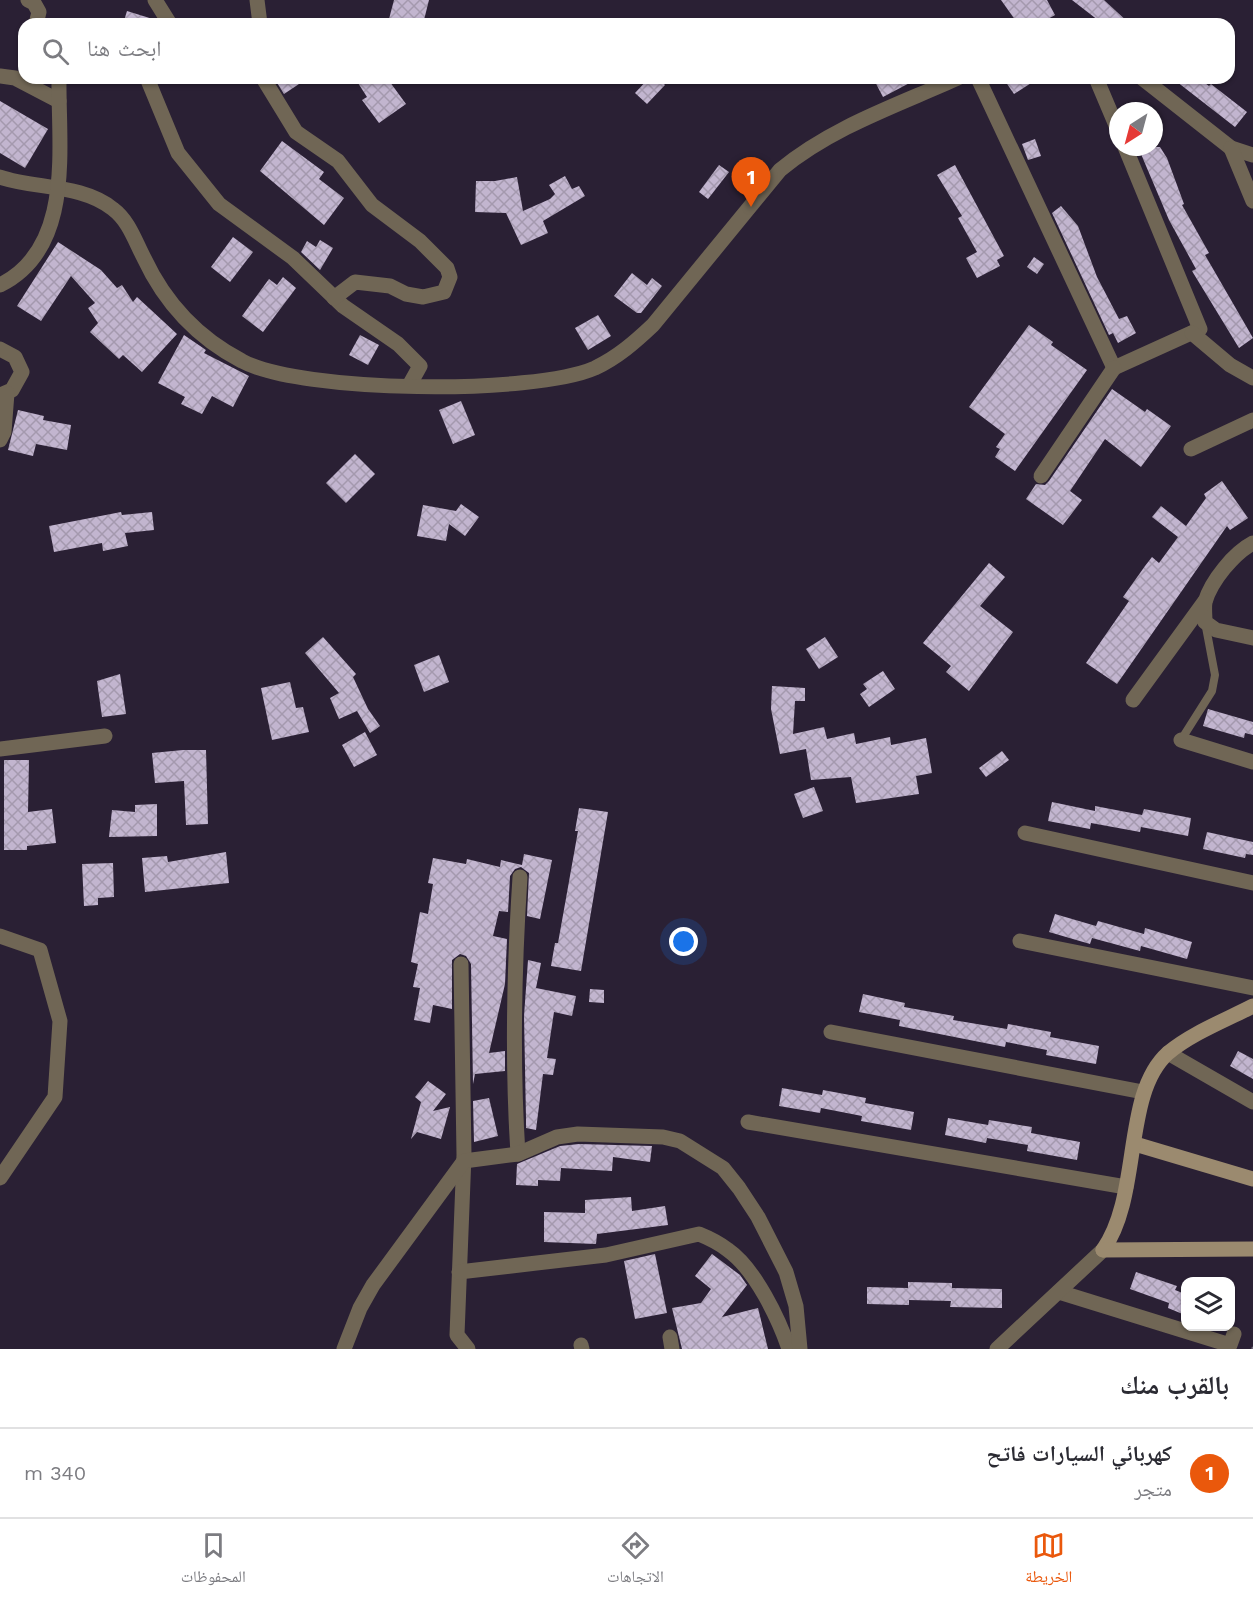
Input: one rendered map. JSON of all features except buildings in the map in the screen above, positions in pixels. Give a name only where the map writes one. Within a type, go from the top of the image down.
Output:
[{"type":"main road","points":[[1103,1250],[1119,1222],[1143,1092],[1154,1070],[1168,1053],[1253,1006]]},
{"type":"main road","points":[[1135,1144],[1253,1179]]},
{"type":"main road","points":[[1103,1250],[1253,1249]]},
{"type":"street","points":[[28,0],[34,3],[39,12],[38,18]]},
{"type":"street","points":[[155,0],[166,18]]},
{"type":"street","points":[[258,0],[260,18]]},
{"type":"street","points":[[0,76],[18,79]]},
{"type":"street","points":[[36,84],[58,101]]},
{"type":"street","points":[[0,285],[26,267],[37,250],[47,233],[60,189],[59,84]]},
{"type":"street","points":[[149,84],[178,153],[219,204],[293,258],[334,298],[398,344],[420,366],[410,384]]},
{"type":"street","points":[[267,84],[296,132],[338,161],[372,205],[420,241],[447,268],[450,277],[444,292],[423,297],[406,294],[390,286],[355,282],[334,298]]},
{"type":"street","points":[[0,177],[76,193],[113,208],[136,238],[160,288],[185,322],[242,362],[273,374],[325,382],[473,386],[548,380],[594,368],[629,348],[653,325],[780,170],[799,154],[836,133],[945,84]]},
{"type":"street","points":[[981,84],[1114,368]]},
{"type":"street","points":[[1099,84],[1109,109]]},
{"type":"street","points":[[1150,84],[1231,148],[1253,155]]},
{"type":"street","points":[[1231,148],[1253,201]]},
{"type":"street","points":[[1041,476],[1114,368],[1200,329],[1129,156]]},
{"type":"street","points":[[1192,333],[1230,364],[1253,378]]},
{"type":"street","points":[[0,349],[15,357],[22,372],[16,386],[3,394],[4,432],[0,440]]},
{"type":"street","points":[[1191,450],[1253,420]]},
{"type":"street","points":[[1133,700],[1208,598],[1216,581],[1241,549],[1253,543]]},
{"type":"street","points":[[1208,598],[1205,622],[1216,630],[1253,638]]},
{"type":"street","points":[[0,749],[105,736]]},
{"type":"street","points":[[1181,740],[1253,762]]},
{"type":"street","points":[[1025,833],[1253,882]]},
{"type":"street","points":[[518,1154],[514,1041],[520,877]]},
{"type":"street","points":[[0,936],[40,950],[60,1021],[55,1097],[0,1178]]},
{"type":"street","points":[[1020,941],[1253,988]]},
{"type":"street","points":[[461,964],[464,1161],[457,1335],[468,1349]]},
{"type":"street","points":[[831,1032],[1143,1092]]},
{"type":"street","points":[[1168,1053],[1253,1102]]},
{"type":"street","points":[[748,1122],[1126,1187]]},
{"type":"street","points":[[344,1349],[360,1308],[373,1285],[464,1161],[518,1154],[557,1137],[578,1134],[663,1137],[680,1141],[723,1168],[758,1217],[786,1272],[796,1306],[800,1349]]},
{"type":"street","points":[[459,1272],[606,1255],[699,1234],[729,1250],[746,1267],[781,1324],[789,1349]]},
{"type":"street","points":[[997,1349],[1103,1250]]},
{"type":"street","points":[[1059,1292],[1230,1344],[1234,1334]]},
{"type":"lane","points":[[1181,740],[1212,691],[1215,675],[1205,622]]},
{"type":"place","name":"كهربائي السيارات فاتح","points":[[751,207]]}]
